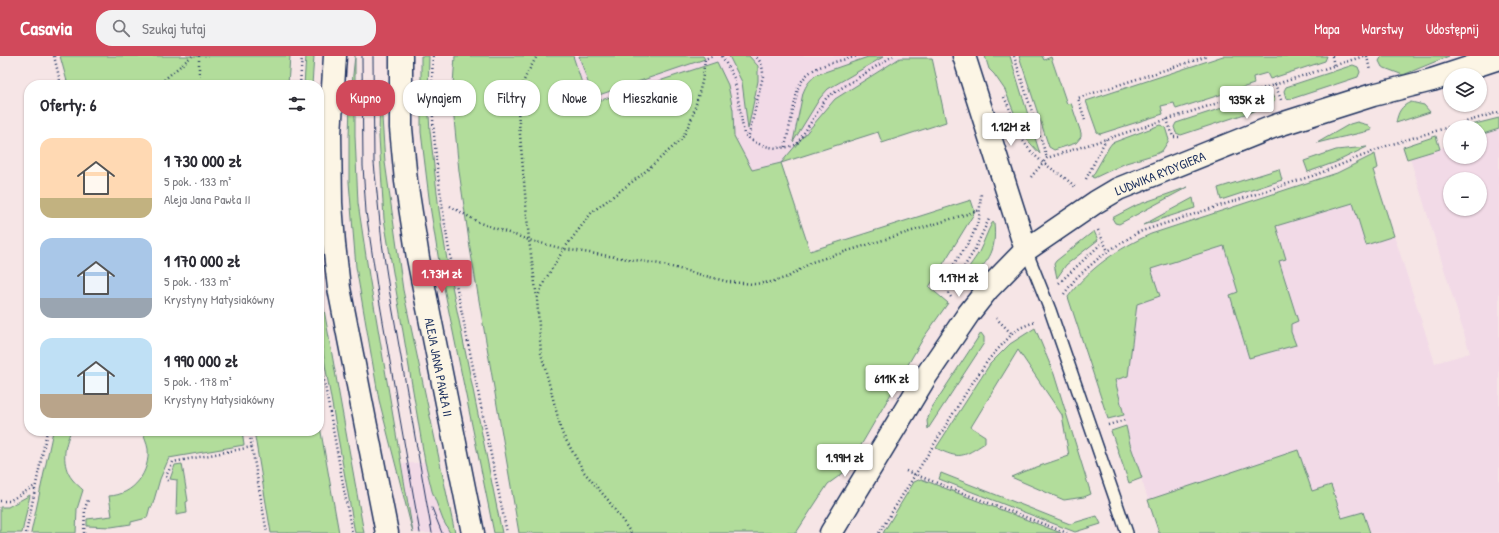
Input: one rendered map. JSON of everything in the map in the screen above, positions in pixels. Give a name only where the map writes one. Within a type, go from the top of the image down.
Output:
[{"type":"street","points":[[335,56],[330,134],[330,203],[334,244],[339,288],[387,533]]},
{"type":"street","name":"ALEJA JANA PAWŁA II","points":[[401,56],[401,128],[406,181],[418,258],[473,533]]},
{"type":"street","points":[[964,56],[997,190],[1026,250]]},
{"type":"street","name":"LUDWIKA RYDYGIERA","points":[[831,533],[926,376],[969,313],[988,290],[1026,250],[1096,202],[1118,189],[1276,126],[1373,95],[1432,80],[1499,58]]},
{"type":"lane","points":[[1026,250],[1050,310],[1126,533]]},
{"type":"path","points":[[54,56],[60,80]]},
{"type":"path","points":[[164,80],[192,56]]},
{"type":"path","points":[[199,56],[200,80]]},
{"type":"path","points":[[300,80],[302,56]]},
{"type":"path","points":[[433,56],[432,98],[434,131],[443,213],[507,533]]},
{"type":"path","points":[[537,56],[523,81],[519,95],[518,111],[529,240],[537,299],[542,353],[562,433],[584,472],[608,500],[631,533]]},
{"type":"path","points":[[537,299],[544,282],[564,249],[592,212],[640,176],[682,139],[692,118],[702,82],[705,59],[712,56]]},
{"type":"path","points":[[722,56],[734,78],[744,134],[748,139],[762,145],[776,148],[797,144],[827,97],[893,56]]},
{"type":"path","points":[[748,139],[763,76],[763,67],[755,56]]},
{"type":"path","points":[[785,147],[798,88],[802,80],[808,73],[815,69],[857,56]]},
{"type":"path","points":[[1014,56],[1047,158]]},
{"type":"path","points":[[1085,120],[1078,98],[1208,56]]},
{"type":"path","points":[[1332,56],[1334,66]]},
{"type":"path","points":[[1031,177],[1047,158],[1364,56]]},
{"type":"path","points":[[1276,84],[1282,105]]},
{"type":"path","points":[[1003,96],[1015,126],[1023,141],[1034,155],[1065,178],[1078,192]]},
{"type":"path","points":[[1063,297],[1076,278],[1108,251],[1145,230],[1318,174],[1389,144],[1499,112]]},
{"type":"path","points":[[1085,180],[1106,139]]},
{"type":"path","points":[[1074,186],[1080,183]]},
{"type":"path","points":[[955,301],[947,290],[945,283],[946,276],[971,240],[979,219],[981,193],[997,190],[990,216],[974,251],[959,275],[958,283],[962,290]]},
{"type":"path","points":[[450,206],[480,223],[529,240],[564,249],[660,264],[729,282],[754,284],[771,282],[788,277],[812,262],[980,210]]},
{"type":"path","points":[[1096,227],[1108,251]]},
{"type":"path","points":[[1055,287],[1103,242]]},
{"type":"path","points":[[993,316],[1012,334]]},
{"type":"path","points":[[879,533],[914,475],[989,359],[1012,334],[1020,328],[1036,321]]},
{"type":"path","points":[[324,380],[352,533]]},
{"type":"path","points":[[1106,426],[1125,420]]},
{"type":"path","points":[[26,533],[46,436]]},
{"type":"path","points":[[250,436],[267,533]]},
{"type":"path","points":[[168,481],[166,476],[173,462],[252,447]]},
{"type":"path","points":[[906,472],[1067,533]]},
{"type":"path","points":[[0,501],[9,501],[36,486]]},
{"type":"path","points":[[84,533],[85,508],[88,500]]},
{"type":"shaded area","points":[[573,56],[927,56],[946,122],[882,143],[878,132],[781,163],[731,176],[651,116],[692,116],[692,80],[609,80],[609,97],[601,100],[601,80],[581,80]]},
{"type":"shaded area","points":[[1499,129],[1499,533],[1159,533],[1130,444],[1103,327],[1114,276],[1373,169],[1435,363],[1470,353],[1410,158],[1443,147],[1443,164],[1487,164],[1487,133]]},
{"type":"shaded area","points":[[425,462],[432,491],[443,520],[450,533],[413,533],[402,464]]},
{"type":"green space","points":[[60,56],[290,56],[288,80],[67,80]]},
{"type":"green space","points":[[306,56],[314,56],[312,80],[304,80]]},
{"type":"green space","points":[[355,56],[355,80],[352,80]]},
{"type":"green space","points":[[421,56],[429,56],[428,80],[421,80]]},
{"type":"green space","points":[[455,56],[573,56],[581,80],[548,80],[548,116],[601,116],[601,100],[609,97],[609,116],[692,116],[692,80],[662,80],[717,62],[728,85],[733,110],[734,136],[752,170],[781,163],[810,251],[971,200],[975,212],[929,287],[948,303],[924,337],[846,471],[828,484],[796,533],[519,533],[470,248],[459,171],[454,116],[476,116],[476,80],[453,80]]},
{"type":"green space","points":[[579,56],[703,56],[705,59],[643,80],[609,80],[609,92],[601,94],[601,80],[587,80]]},
{"type":"green space","points":[[729,56],[749,56],[758,66],[758,81],[748,129],[742,82]]},
{"type":"green space","points":[[985,56],[1010,56],[1040,154],[1023,135],[1005,90],[989,69]]},
{"type":"green space","points":[[1019,56],[1042,56],[1044,60],[1051,57],[1067,104],[1071,103],[1081,133],[1081,137],[1076,143],[1054,150],[1049,147]]},
{"type":"green space","points":[[1223,56],[1327,56],[1325,61],[1270,79],[1267,73],[1253,77],[1254,84],[1176,109],[1174,103],[1161,106],[1163,114],[1100,134],[1097,132],[1086,101]]},
{"type":"green space","points":[[1382,56],[1449,56],[1403,75],[1382,67],[1379,61]]},
{"type":"green space","points":[[868,57],[883,57],[828,89],[820,98],[793,142],[803,93],[810,81],[816,75]]},
{"type":"green space","points":[[900,58],[932,58],[946,122],[882,143],[878,132],[781,163],[835,99]]},
{"type":"green space","points":[[1353,65],[1358,67],[1360,72],[1358,77],[1291,99],[1286,98],[1284,91],[1286,87]]},
{"type":"green space","points":[[1268,93],[1272,95],[1275,100],[1272,105],[1181,135],[1176,133],[1174,127],[1176,123]]},
{"type":"green space","points":[[1411,102],[1424,105],[1430,112],[1396,123],[1400,110]]},
{"type":"green space","points":[[350,116],[355,116],[358,203],[413,533],[379,400],[356,267],[349,182]]},
{"type":"green space","points":[[379,116],[382,116],[385,162],[403,290],[455,533],[450,533],[443,520],[432,491],[425,462],[384,219],[379,137]]},
{"type":"green space","points":[[421,116],[429,116],[439,210],[448,266],[502,533],[494,533],[440,268],[430,206],[421,132]]},
{"type":"green space","points":[[1499,118],[1499,129],[1487,133],[1487,121]]},
{"type":"green space","points":[[1357,122],[1368,125],[1372,130],[1317,143],[1350,124]]},
{"type":"green space","points":[[1160,125],[1165,127],[1169,140],[1162,151],[1126,163],[1094,178],[1092,177],[1112,143]]},
{"type":"green space","points":[[1436,136],[1440,149],[1407,159],[1403,147]]},
{"type":"green space","points":[[1367,147],[1336,162],[1308,172],[1304,161],[1336,150]]},
{"type":"green space","points":[[1375,154],[1378,168],[1373,170],[1394,236],[1366,245],[1353,203],[1276,226],[1286,259],[1279,261],[1298,321],[1291,324],[1291,332],[1296,345],[1249,358],[1230,295],[1238,292],[1224,246],[1151,269],[1160,296],[1137,304],[1128,376],[1115,380],[1124,415],[1108,419],[1068,297],[1085,277],[1116,252],[1151,234],[1337,173]]},
{"type":"green space","points":[[1279,169],[1282,180],[1221,200],[1218,188]]},
{"type":"green space","points":[[1188,187],[1119,224],[1115,223],[1112,218],[1137,205]]},
{"type":"green space","points":[[1193,198],[1195,208],[1143,225]]},
{"type":"green space","points":[[994,222],[994,242],[989,257],[980,269],[966,283],[963,279],[964,275],[979,252],[990,226]]},
{"type":"green space","points":[[1094,231],[1098,240],[1066,265],[1057,278],[1054,264],[1056,261]]},
{"type":"green space","points":[[324,310],[364,533],[355,533],[324,359]]},
{"type":"green space","points":[[1035,328],[1054,374],[1091,494],[1084,497],[1064,500],[1011,477],[1069,456],[1062,415],[1018,350],[971,427],[985,436],[985,443],[966,454],[961,455],[951,454],[936,448],[990,364],[1010,344]]},
{"type":"green space","points":[[981,333],[984,337],[984,343],[928,429],[927,421],[931,409]]},
{"type":"green space","points":[[1126,426],[1130,444],[1142,478],[1129,483],[1111,431]]},
{"type":"green space","points":[[52,436],[69,436],[65,449],[66,468],[72,479],[83,490],[77,509],[76,533],[31,533]]},
{"type":"green space","points":[[144,436],[243,436],[244,445],[169,458],[160,479],[152,507],[150,507],[147,518],[131,522],[131,524],[111,527],[87,526],[87,519],[112,516],[109,496],[118,495],[126,491],[139,481],[148,458]]},
{"type":"green space","points":[[255,436],[322,436],[339,533],[271,533]]},
{"type":"green space","points":[[1298,450],[1312,491],[1331,485],[1342,518],[1363,512],[1370,533],[1159,533],[1148,500]]},
{"type":"green space","points":[[182,464],[188,501],[186,502],[187,513],[176,515],[177,480],[170,479],[175,465]]},
{"type":"green space","points":[[941,473],[1070,524],[1097,516],[1101,524],[1075,532],[939,479]]},
{"type":"green space","points":[[921,479],[1061,533],[883,533],[914,482]]},
{"type":"green space","points":[[30,495],[22,533],[0,533],[0,507],[8,507]]},
{"type":"tram line","points":[[362,56],[363,166],[366,212],[378,293],[420,533]]},
{"type":"tram line","points":[[373,56],[374,163],[382,243],[432,533]]},
{"type":"tram line","points":[[432,508],[442,533]]}]
